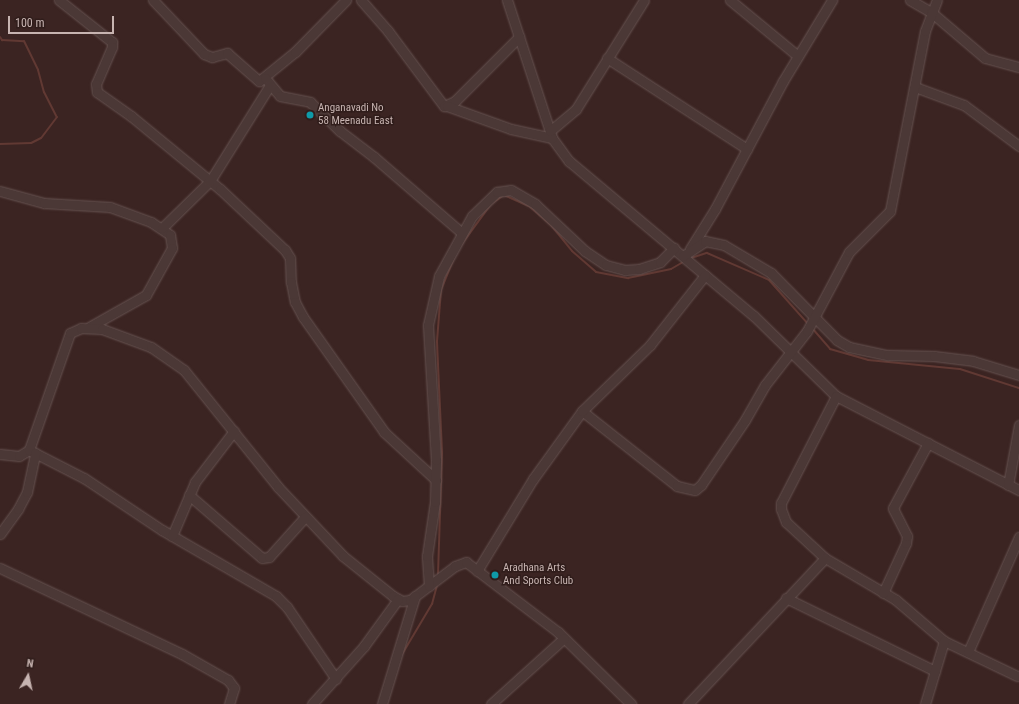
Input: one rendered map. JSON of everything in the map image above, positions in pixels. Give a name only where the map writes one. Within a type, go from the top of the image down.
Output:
[{"type":"street","points":[[59,0],[112,42],[112,48],[96,84],[97,92],[131,116],[210,180],[288,253],[291,282],[300,312],[384,432],[436,480]]},
{"type":"street","points":[[153,0],[204,54],[212,57],[227,53],[257,80],[267,81],[285,98],[310,102],[340,131],[374,157],[462,233]]},
{"type":"street","points":[[162,228],[210,180],[267,81],[346,0]]},
{"type":"street","points":[[361,0],[388,31],[442,104],[511,129],[551,134]]},
{"type":"street","points":[[507,0],[551,134],[569,161],[674,248],[687,256],[705,274],[754,316],[836,396],[1019,490]]},
{"type":"street","points":[[551,134],[576,109],[644,0]]},
{"type":"street","points":[[730,0],[798,56]]},
{"type":"street","points":[[687,256],[715,209],[798,56],[832,0]]},
{"type":"street","points":[[910,0],[931,12],[985,58],[1019,67]]},
{"type":"street","points":[[582,411],[677,486],[695,490],[732,440],[764,385],[807,331],[849,252],[890,211],[931,12],[937,0]]},
{"type":"street","points":[[447,106],[455,101],[519,37]]},
{"type":"street","points":[[607,58],[747,149]]},
{"type":"street","points":[[915,87],[964,105],[1019,146]]},
{"type":"street","points":[[430,583],[428,556],[436,480],[428,325],[439,276],[472,216],[497,192],[506,189],[516,192],[535,204],[585,251],[606,265],[625,270],[639,269],[660,262],[674,248]]},
{"type":"street","points":[[0,191],[44,203],[110,207],[162,228],[170,234],[172,248],[146,295],[88,328]]},
{"type":"street","points":[[687,256],[704,242],[724,245],[771,273],[814,319],[837,340],[863,352],[973,361],[1019,375]]},
{"type":"street","points":[[477,571],[533,479],[582,411],[650,345],[705,274]]},
{"type":"street","points":[[0,534],[18,509],[27,492],[32,452],[68,336],[77,329],[88,328],[106,330],[166,355],[197,382],[278,487],[305,517],[343,556],[398,599],[406,601],[455,566],[466,562],[564,638],[631,704]]},
{"type":"street","points":[[836,396],[781,503],[781,509],[786,522],[825,558],[907,609],[944,641],[1017,676]]},
{"type":"street","points":[[1008,485],[1019,425]]},
{"type":"street","points":[[172,536],[189,495],[204,467],[234,431]]},
{"type":"street","points":[[883,593],[906,543],[907,536],[893,508],[928,443]]},
{"type":"street","points":[[0,454],[19,456],[32,452],[84,478],[172,536],[276,596],[287,608],[336,679]]},
{"type":"street","points":[[189,495],[262,558],[269,557],[305,517]]},
{"type":"street","points":[[968,652],[1019,537]]},
{"type":"street","points":[[688,704],[825,558]]},
{"type":"street","points":[[0,568],[182,654],[228,680],[234,688],[229,704]]},
{"type":"street","points":[[382,704],[415,596]]},
{"type":"street","points":[[786,598],[935,671]]},
{"type":"street","points":[[312,704],[336,679],[398,599]]},
{"type":"street","points":[[491,704],[564,638]]},
{"type":"street","points":[[925,704],[944,641]]},
{"type":"waterway","points":[[0,37],[2,40],[24,41],[38,70],[44,92],[57,117],[41,138],[31,143],[0,144]]},
{"type":"waterway","points":[[459,248],[491,204],[504,195],[529,206],[551,225],[572,251],[596,272],[628,278],[671,269],[685,261]]},
{"type":"waterway","points":[[688,259],[707,253],[769,280],[808,324]]},
{"type":"waterway","points":[[438,574],[442,452],[437,341],[441,290],[455,255]]},
{"type":"waterway","points":[[812,328],[830,349],[868,360],[960,369],[1019,388]]},
{"type":"waterway","points":[[401,656],[432,604],[438,582]]},
{"type":"place","name":"Anganavadi No 58 Meenadu East","points":[[310,115]]},
{"type":"place","name":"Aradhana Arts And Sports Club","points":[[495,575]]}]
